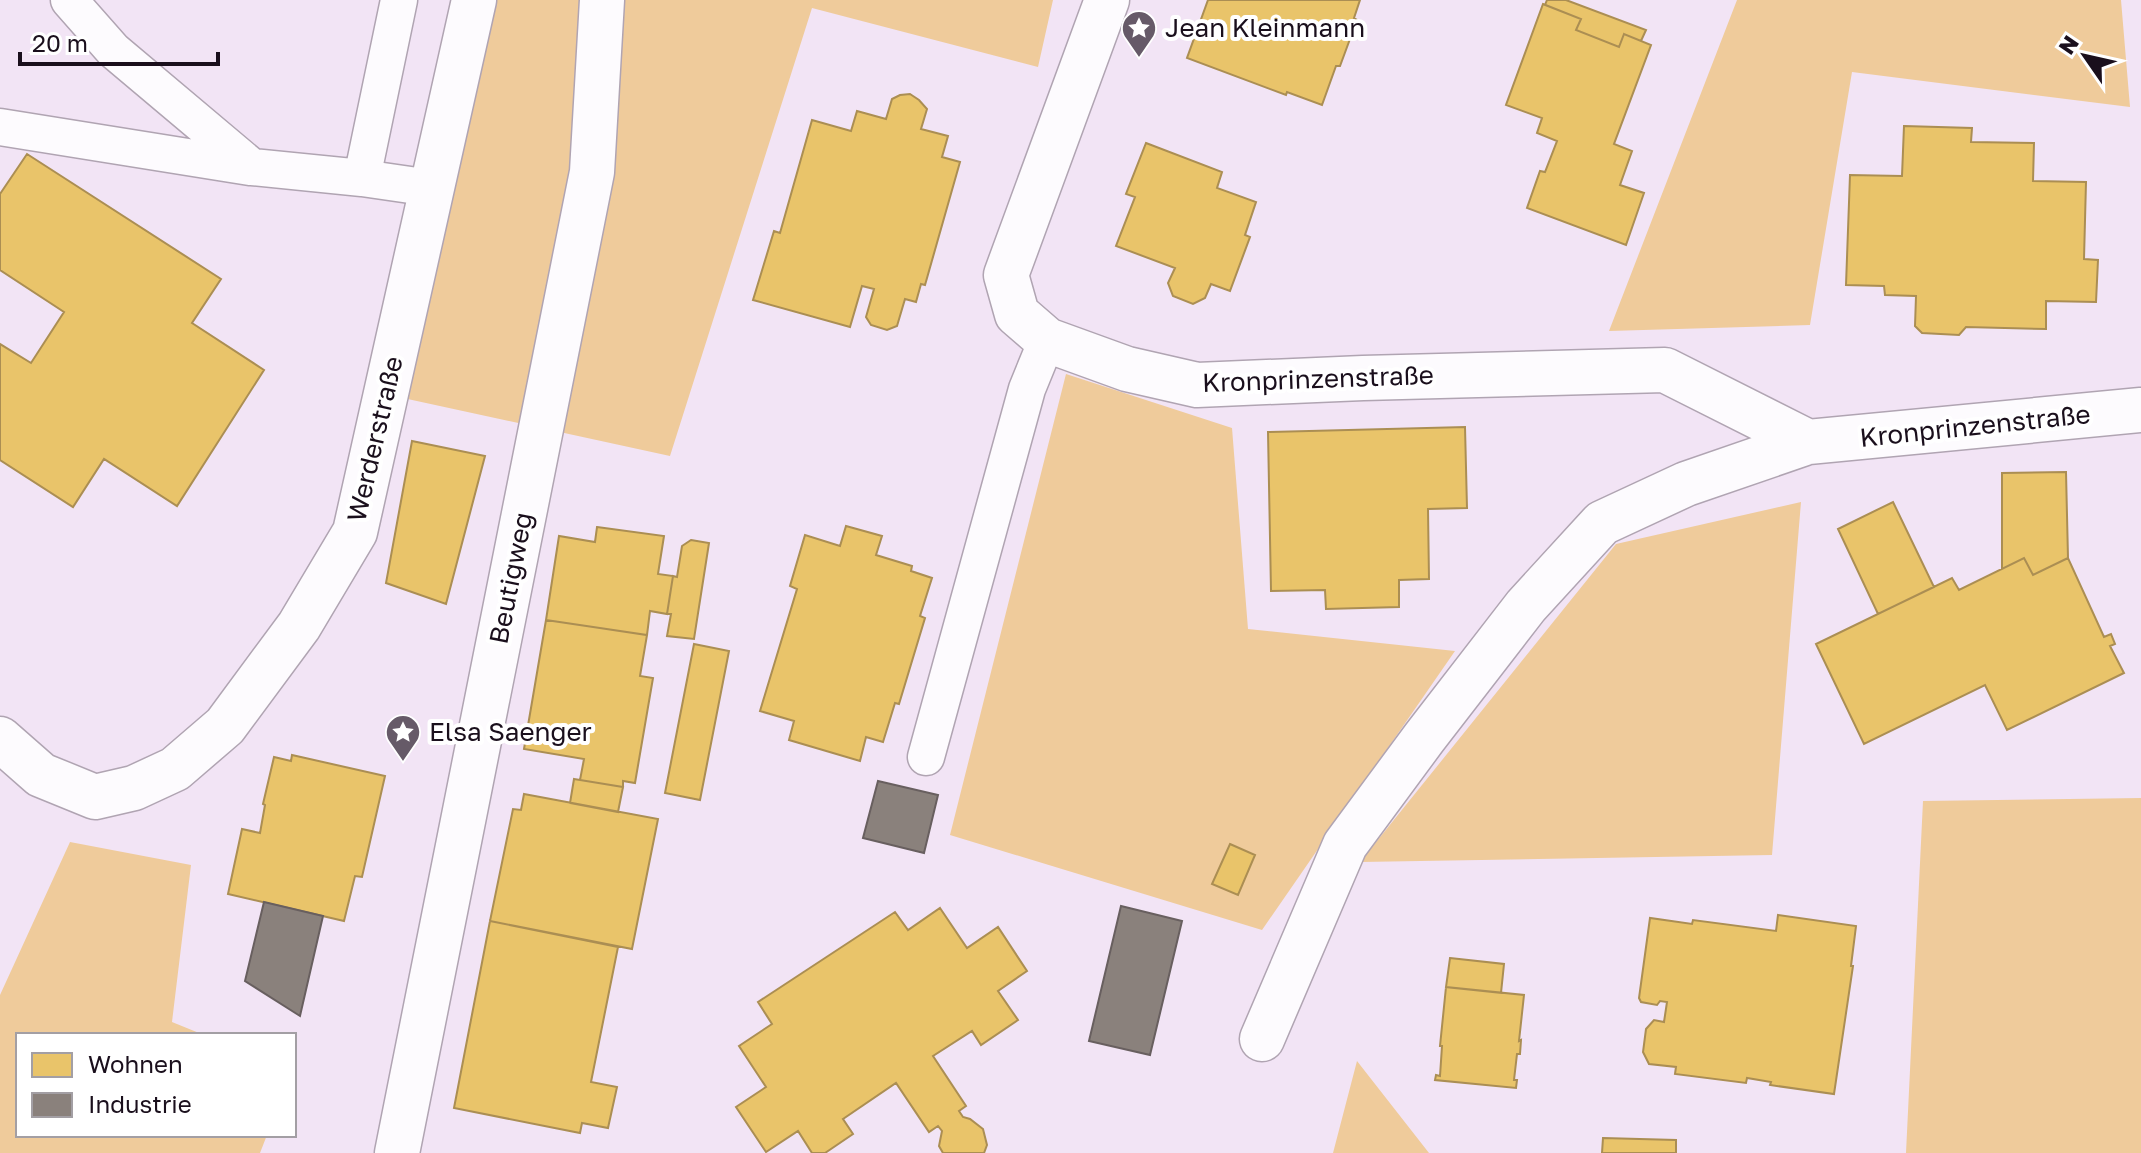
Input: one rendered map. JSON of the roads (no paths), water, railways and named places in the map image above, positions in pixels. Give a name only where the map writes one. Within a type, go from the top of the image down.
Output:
[{"type":"street","name":"Werderstraße","points":[[0,739],[41,775],[95,797],[134,788],[175,769],[225,726],[299,626],[355,532],[474,0]]},
{"type":"street","name":"Beutigweg","points":[[397,1153],[592,172],[602,0]]},
{"type":"street","name":"Kronprinzenstraße","points":[[1107,0],[1006,275],[1017,314],[1047,340],[1127,369],[1197,385],[1665,370],[1808,442]]},
{"type":"street","name":"Kronprinzenstraße","points":[[1262,1039],[1345,845],[1526,606],[1602,523],[1686,484],[1808,442],[2141,410]]},
{"type":"lane","points":[[69,0],[113,50],[252,167]]},
{"type":"lane","points":[[362,178],[399,0]]},
{"type":"lane","points":[[0,127],[252,167],[431,188]]},
{"type":"lane","points":[[926,757],[1027,389],[1047,340]]},
{"type":"place","name":"Jean Kleinmann","points":[[1139,59]]},
{"type":"place","name":"Elsa Saenger","points":[[403,763]]}]
